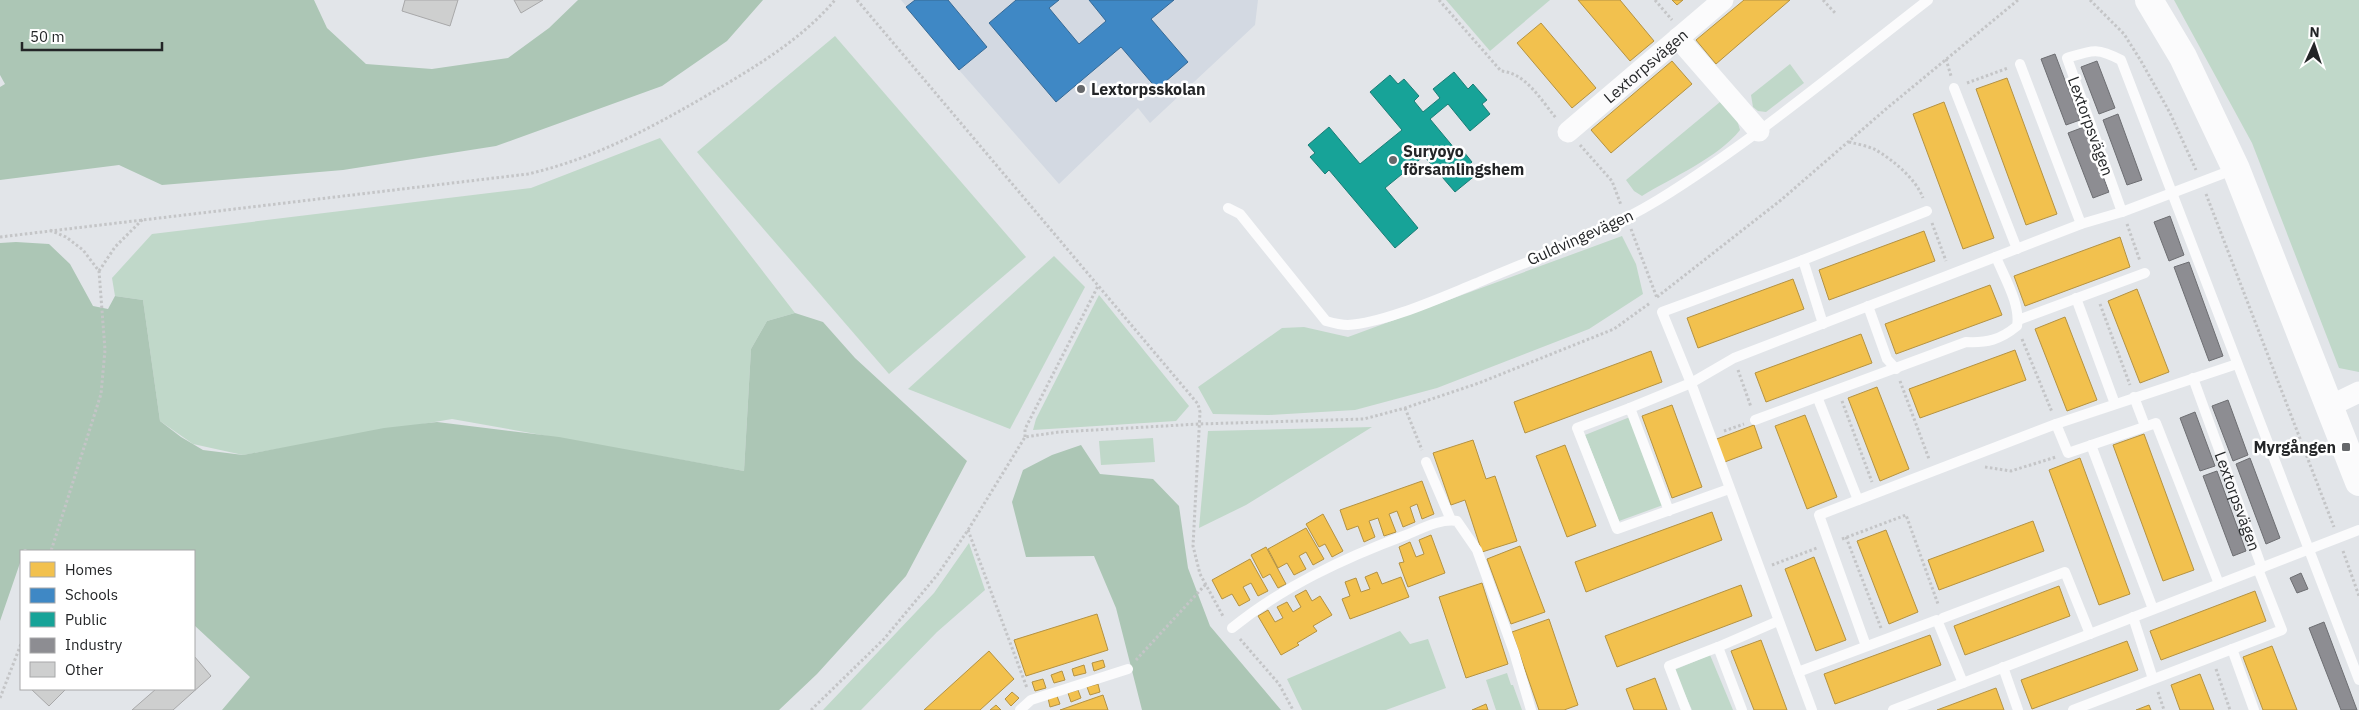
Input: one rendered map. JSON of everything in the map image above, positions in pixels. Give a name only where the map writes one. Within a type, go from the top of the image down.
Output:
[{"type":"street","name":"Lextorpsvägen","points":[[1568,132],[1723,0]]},
{"type":"street","points":[[2149,0],[2183,57],[2236,169],[2359,482]]},
{"type":"street","points":[[1681,36],[1759,131]]},
{"type":"street","points":[[2330,406],[2359,392]]},
{"type":"lane","name":"Guldvingevägen","points":[[1228,208],[1240,214],[1326,321],[1346,325],[1373,322],[1462,289],[1621,220],[1659,199],[1759,131],[1928,0]]},
{"type":"lane","name":"Lextorpsvägen","points":[[2122,212],[2067,58],[2091,50],[2108,53],[2121,60],[2174,193],[2307,550],[2359,680]]},
{"type":"lane","points":[[2020,64],[2081,224]]},
{"type":"lane","points":[[1954,88],[2017,249]]},
{"type":"lane","points":[[1730,489],[1617,529],[1577,428],[1691,383],[1734,358],[2081,224],[2122,212],[2236,169]]},
{"type":"lane","points":[[1812,710],[1709,436],[1691,383],[1662,312],[1928,211]]},
{"type":"lane","points":[[1996,257],[2016,307],[2018,323]]},
{"type":"lane","points":[[1803,260],[1823,324]]},
{"type":"lane","points":[[1755,420],[1818,399],[1966,342],[1986,343],[2006,336],[2018,323],[2076,298],[2145,273]]},
{"type":"lane","points":[[2076,298],[2115,404]]},
{"type":"lane","points":[[1868,306],[1887,359],[1896,369]]},
{"type":"lane","points":[[1866,646],[1819,515],[2056,424],[2238,364]]},
{"type":"lane","name":"Lextorpsvägen","points":[[2073,710],[2282,630],[2193,378]]},
{"type":"lane","points":[[2134,397],[2146,426]]},
{"type":"lane","points":[[1818,399],[1858,500]]},
{"type":"lane","points":[[1630,408],[1669,510]]},
{"type":"lane","points":[[2056,424],[2068,454],[2156,422],[2219,584]]},
{"type":"lane","points":[[2090,445],[2153,610]]},
{"type":"lane","points":[[1426,462],[1451,520]]},
{"type":"lane","points":[[1232,628],[1286,590],[1333,565],[1416,531],[1451,520],[1457,521],[1477,550],[1514,652],[1531,710]]},
{"type":"lane","name":"Lextorpsvägen","points":[[1893,710],[2359,530]]},
{"type":"lane","points":[[1943,618],[2065,572],[2090,634]]},
{"type":"lane","points":[[2133,618],[2153,679]]},
{"type":"lane","points":[[1798,672],[1937,620],[1962,683]]},
{"type":"lane","points":[[1686,710],[1669,666],[1778,621]]},
{"type":"lane","points":[[1718,647],[1742,710]]},
{"type":"lane","points":[[2232,649],[2254,710]]},
{"type":"lane","points":[[2003,667],[2018,710]]},
{"type":"lane","points":[[1020,710],[1031,700],[1128,669]]},
{"type":"path","points":[[0,237],[144,218],[528,174],[565,166],[611,147],[669,117],[766,60],[796,37],[835,0]]},
{"type":"path","points":[[857,0],[1198,404],[1199,424],[1192,535],[1195,560],[1218,608],[1232,628],[1279,684],[1293,710]]},
{"type":"path","points":[[1439,0],[1501,71],[1512,72],[1522,78],[1612,181],[1620,202]]},
{"type":"path","points":[[1655,0],[1681,36]]},
{"type":"path","points":[[1823,0],[1836,14]]},
{"type":"path","points":[[1025,437],[1059,432],[1199,424],[1364,419],[1405,408],[1479,383],[1614,329],[1782,200],[1848,142],[2018,0]]},
{"type":"path","points":[[2090,0],[2124,34],[2170,113],[2201,183],[2359,596]]},
{"type":"path","points":[[1946,60],[1954,88],[2020,64]]},
{"type":"path","points":[[1848,142],[1875,149],[1903,172],[1920,191],[1951,275]]},
{"type":"path","points":[[2122,212],[2145,273]]},
{"type":"path","points":[[99,271],[115,247],[144,218]]},
{"type":"path","points":[[50,230],[66,237],[83,250],[99,271],[105,350],[101,394],[51,550]]},
{"type":"path","points":[[1632,234],[1657,297]]},
{"type":"path","points":[[811,710],[884,639],[938,574],[968,530],[1025,437],[1025,429],[1098,286]]},
{"type":"path","points":[[2096,291],[2134,397]]},
{"type":"path","points":[[2018,323],[2056,424]]},
{"type":"path","points":[[1709,436],[1755,420],[1734,358]]},
{"type":"path","points":[[1896,369],[1933,472]]},
{"type":"path","points":[[1838,391],[1876,494]]},
{"type":"path","points":[[1405,408],[1426,462]]},
{"type":"path","points":[[1963,460],[1995,469],[2011,471],[2068,454]]},
{"type":"path","points":[[1759,570],[1906,515],[1943,618]]},
{"type":"path","points":[[968,530],[1031,700]]},
{"type":"path","points":[[1846,537],[1886,639]]},
{"type":"path","points":[[1128,669],[1206,584]]},
{"type":"path","points":[[0,698],[20,647]]},
{"type":"path","points":[[2212,657],[2230,710]]},
{"type":"shaded area","name":"Lextorpsskolan","points":[[901,0],[1258,0],[1255,25],[1150,123],[1138,108],[1059,184],[959,70]]},
{"type":"green space","points":[[0,0],[314,0],[327,28],[366,64],[432,69],[508,58],[549,28],[578,0],[763,0],[727,41],[662,86],[496,146],[343,170],[162,185],[119,165],[0,180],[0,87],[5,84],[0,75]]},
{"type":"green space","points":[[1446,0],[1550,0],[1490,51]]},
{"type":"green space","points":[[2174,0],[2359,0],[2359,372],[2339,368],[2252,143]]},
{"type":"green space","points":[[835,36],[1026,257],[889,374],[697,152]]},
{"type":"green space","points":[[1790,64],[1804,83],[1766,112],[1758,111],[1753,107],[1751,95]]},
{"type":"green space","points":[[1720,102],[1737,120],[1740,130],[1731,140],[1707,158],[1642,196],[1634,191],[1626,180]]},
{"type":"green space","points":[[660,138],[795,313],[767,321],[751,349],[744,471],[452,419],[243,455],[193,444],[160,421],[143,300],[115,296],[112,278],[152,234],[531,188]]},
{"type":"green space","points":[[1622,236],[1636,264],[1643,294],[1589,329],[1437,388],[1355,410],[1269,415],[1213,414],[1198,387],[1282,328],[1304,327],[1348,337]]},
{"type":"green space","points":[[0,243],[49,244],[70,264],[93,306],[108,309],[115,296],[143,300],[160,421],[181,437],[203,450],[243,455],[384,428],[437,422],[559,437],[744,471],[751,349],[767,321],[795,313],[823,322],[855,358],[967,461],[906,576],[817,674],[779,710],[222,710],[250,677],[195,626],[195,550],[20,550],[20,563],[0,621]]},
{"type":"green space","points":[[1054,256],[1085,287],[1010,429],[908,389]]},
{"type":"green space","points":[[1099,295],[1189,406],[1176,421],[1033,430],[1036,419]]},
{"type":"green space","points":[[1630,417],[1663,505],[1619,521],[1585,435]]},
{"type":"green space","points":[[1372,427],[1246,505],[1199,528],[1208,431]]},
{"type":"green space","points":[[1153,438],[1155,462],[1101,465],[1099,441]]},
{"type":"green space","points":[[1081,445],[1100,474],[1153,479],[1179,506],[1188,568],[1210,626],[1281,710],[1142,710],[1116,608],[1094,556],[1026,557],[1012,502],[1023,470],[1052,455]]},
{"type":"green space","points":[[969,543],[985,590],[937,632],[861,710],[823,710],[934,593]]},
{"type":"green space","points":[[1400,631],[1410,644],[1428,639],[1446,688],[1386,710],[1302,710],[1287,679]]},
{"type":"green space","points":[[1710,655],[1733,710],[1692,710],[1674,670]]},
{"type":"green space","points":[[1507,673],[1522,710],[1496,710],[1486,680]]},
{"type":"building: Homes","points":[[1578,0],[1620,0],[1654,41],[1630,61]]},
{"type":"building: Homes","points":[[1672,0],[1683,0],[1677,5]]},
{"type":"building: Homes","points":[[1744,0],[1790,0],[1716,64],[1696,40]]},
{"type":"building: Homes","points":[[1541,23],[1596,88],[1572,108],[1517,43]]},
{"type":"building: Homes","points":[[1672,61],[1692,84],[1611,153],[1591,130]]},
{"type":"building: Homes","points":[[2007,78],[2057,214],[2026,225],[1976,89]]},
{"type":"building: Homes","points":[[1944,102],[1994,238],[1963,249],[1913,114]]},
{"type":"building: Homes","points":[[1924,231],[1935,261],[1829,300],[1819,270]]},
{"type":"building: Homes","points":[[2120,237],[2130,267],[2025,306],[2014,276]]},
{"type":"building: Homes","points":[[1793,279],[1804,309],[1698,348],[1687,318]]},
{"type":"building: Homes","points":[[1990,285],[2002,315],[1896,354],[1885,324]]},
{"type":"building: Homes","points":[[2137,289],[2169,372],[2140,383],[2108,301]]},
{"type":"building: Homes","points":[[2065,317],[2097,400],[2067,411],[2035,329]]},
{"type":"building: Homes","points":[[1861,334],[1872,363],[1766,402],[1755,373]]},
{"type":"building: Homes","points":[[2015,350],[2026,380],[1920,418],[1909,389]]},
{"type":"building: Homes","points":[[1651,351],[1662,382],[1525,433],[1514,402]]},
{"type":"building: Homes","points":[[1877,387],[1909,469],[1880,481],[1848,398]]},
{"type":"building: Homes","points":[[1672,405],[1702,487],[1672,498],[1642,416]]},
{"type":"building: Homes","points":[[1805,415],[1837,497],[1807,509],[1775,426]]},
{"type":"building: Homes","points":[[1754,425],[1762,448],[1722,463],[1714,440]]},
{"type":"building: Homes","points":[[2144,434],[2194,570],[2163,581],[2113,445]]},
{"type":"building: Homes","points":[[1473,440],[1486,479],[1495,476],[1517,541],[1482,552],[1465,500],[1451,505],[1433,453]]},
{"type":"building: Homes","points":[[1565,445],[1596,526],[1567,537],[1536,456]]},
{"type":"building: Homes","points":[[2080,458],[2130,594],[2099,605],[2049,470]]},
{"type":"building: Homes","points":[[1422,481],[1434,514],[1422,519],[1417,504],[1410,507],[1415,522],[1403,527],[1397,511],[1389,514],[1396,532],[1384,536],[1378,518],[1369,521],[1375,537],[1364,542],[1358,526],[1347,530],[1340,510]]},
{"type":"building: Homes","points":[[1712,512],[1722,540],[1586,592],[1575,562]]},
{"type":"building: Homes","points":[[1323,514],[1343,551],[1332,557],[1325,544],[1319,547],[1306,524]]},
{"type":"building: Homes","points":[[2033,521],[2044,551],[1939,590],[1928,560]]},
{"type":"building: Homes","points":[[1306,528],[1324,559],[1313,565],[1306,552],[1299,556],[1306,569],[1294,575],[1287,563],[1278,568],[1268,549]]},
{"type":"building: Homes","points":[[1886,530],[1918,612],[1889,624],[1857,541]]},
{"type":"building: Homes","points":[[1431,535],[1445,573],[1408,587],[1399,563],[1404,562],[1399,547],[1410,542],[1416,557],[1424,554],[1419,540]]},
{"type":"building: Homes","points":[[1520,546],[1545,612],[1511,624],[1487,559]]},
{"type":"building: Homes","points":[[1266,547],[1286,584],[1278,588],[1270,574],[1263,578],[1251,555]]},
{"type":"building: Homes","points":[[1814,557],[1846,640],[1816,651],[1785,569]]},
{"type":"building: Homes","points":[[1250,559],[1268,591],[1258,596],[1251,583],[1243,587],[1250,600],[1239,606],[1232,594],[1222,599],[1212,580]]},
{"type":"building: Homes","points":[[1377,572],[1382,584],[1401,577],[1409,597],[1350,619],[1342,599],[1350,596],[1345,582],[1356,578],[1361,592],[1370,589],[1365,577]]},
{"type":"building: Homes","points":[[1482,583],[1508,664],[1466,678],[1439,597]]},
{"type":"building: Homes","points":[[1741,585],[1752,616],[1617,667],[1605,636]]},
{"type":"building: Homes","points":[[2059,586],[2070,616],[1965,655],[1954,626]]},
{"type":"building: Homes","points":[[1306,590],[1312,601],[1320,596],[1332,615],[1313,626],[1317,631],[1297,643],[1299,645],[1281,655],[1258,616],[1268,610],[1275,622],[1283,618],[1277,607],[1287,602],[1293,612],[1301,607],[1295,596]]},
{"type":"building: Homes","points":[[2255,591],[2266,621],[2161,660],[2150,631]]},
{"type":"building: Homes","points":[[1097,614],[1108,650],[1026,676],[1014,640]]},
{"type":"building: Homes","points":[[1549,619],[1578,705],[1564,710],[1539,710],[1512,632]]},
{"type":"building: Homes","points":[[1930,635],[1941,665],[1835,704],[1824,674]]},
{"type":"building: Homes","points":[[1761,640],[1787,710],[1754,710],[1731,651]]},
{"type":"building: Homes","points":[[2127,641],[2138,670],[2032,709],[2021,680]]},
{"type":"building: Homes","points":[[2272,646],[2297,710],[2263,710],[2243,657]]},
{"type":"building: Homes","points":[[989,651],[1014,679],[980,710],[924,710]]},
{"type":"building: Homes","points":[[1103,660],[1105,667],[1094,671],[1092,663]]},
{"type":"building: Homes","points":[[1084,665],[1086,673],[1074,676],[1072,669]]},
{"type":"building: Homes","points":[[1062,671],[1065,680],[1054,683],[1051,675]]},
{"type":"building: Homes","points":[[2200,674],[2214,710],[2180,710],[2171,685]]},
{"type":"building: Homes","points":[[1655,678],[1667,710],[1634,710],[1626,689]]},
{"type":"building: Homes","points":[[1043,679],[1046,688],[1035,691],[1032,682]]},
{"type":"building: Homes","points":[[1098,684],[1100,692],[1090,695],[1087,687]]},
{"type":"building: Homes","points":[[1996,688],[2004,710],[1937,710]]},
{"type":"building: Homes","points":[[1078,690],[1081,698],[1071,702],[1068,693]]},
{"type":"building: Homes","points":[[1012,692],[1019,698],[1011,706],[1005,699]]},
{"type":"building: Homes","points":[[1103,695],[1108,710],[1060,710]]},
{"type":"building: Homes","points":[[1057,696],[1060,704],[1050,707],[1048,698]]},
{"type":"building: Homes","points":[[1486,704],[1488,710],[1472,710]]},
{"type":"building: Homes","points":[[996,705],[1001,710],[990,710]]},
{"type":"building: Homes","points":[[2149,705],[2151,710],[2136,710]]},
{"type":"building: Schools","points":[[915,0],[948,0],[987,47],[959,70],[906,7]]},
{"type":"building: Schools","points":[[1016,0],[1059,0],[1049,8],[1079,44],[1106,21],[1089,0],[1174,0],[1151,19],[1188,62],[1157,89],[1121,47],[1056,102],[989,23]]},
{"type":"building: Public","name":"Suryoyo församlingshem","points":[[1454,72],[1468,89],[1473,84],[1487,100],[1482,104],[1490,114],[1470,131],[1448,104],[1430,119],[1455,149],[1459,146],[1472,162],[1469,165],[1477,174],[1455,192],[1424,156],[1385,188],[1418,228],[1395,248],[1329,170],[1325,174],[1310,157],[1315,153],[1308,145],[1329,127],[1360,164],[1402,130],[1370,92],[1390,75],[1398,84],[1404,79],[1419,96],[1414,101],[1423,112],[1440,98],[1433,89]]},
{"type":"building: Industry","points":[[2055,54],[2080,120],[2066,125],[2041,59]]},
{"type":"building: Industry","points":[[2097,61],[2115,108],[2099,114],[2081,67]]},
{"type":"building: Industry","points":[[2118,114],[2142,180],[2127,185],[2103,120]]},
{"type":"building: Industry","points":[[2084,127],[2109,192],[2093,198],[2068,133]]},
{"type":"building: Industry","points":[[2170,216],[2184,255],[2169,261],[2154,222]]},
{"type":"building: Industry","points":[[2189,262],[2223,356],[2209,361],[2174,267]]},
{"type":"building: Industry","points":[[2228,400],[2248,455],[2233,461],[2212,406]]},
{"type":"building: Industry","points":[[2195,412],[2215,466],[2200,471],[2180,418]]},
{"type":"building: Industry","points":[[2250,458],[2280,538],[2266,544],[2236,464]]},
{"type":"building: Industry","points":[[2217,471],[2246,551],[2233,556],[2203,476]]},
{"type":"building: Industry","points":[[2301,573],[2308,589],[2297,593],[2290,578]]},
{"type":"building: Industry","points":[[2324,622],[2357,710],[2341,710],[2309,628]]},
{"type":"building: Other","points":[[405,0],[458,0],[450,26],[402,11]]},
{"type":"building: Other","points":[[514,0],[543,0],[521,13]]},
{"type":"building: Other","points":[[195,657],[211,676],[173,710],[132,710],[155,690],[195,690]]},
{"type":"building: Other","points":[[32,690],[65,690],[49,706]]},
{"type":"place","name":"Lextorpsskolan","points":[[1081,89]]},
{"type":"place","name":"Suryoyo församlingshem","points":[[1393,160]]},
{"type":"place","name":"Myrgången","points":[[2346,447]]}]
